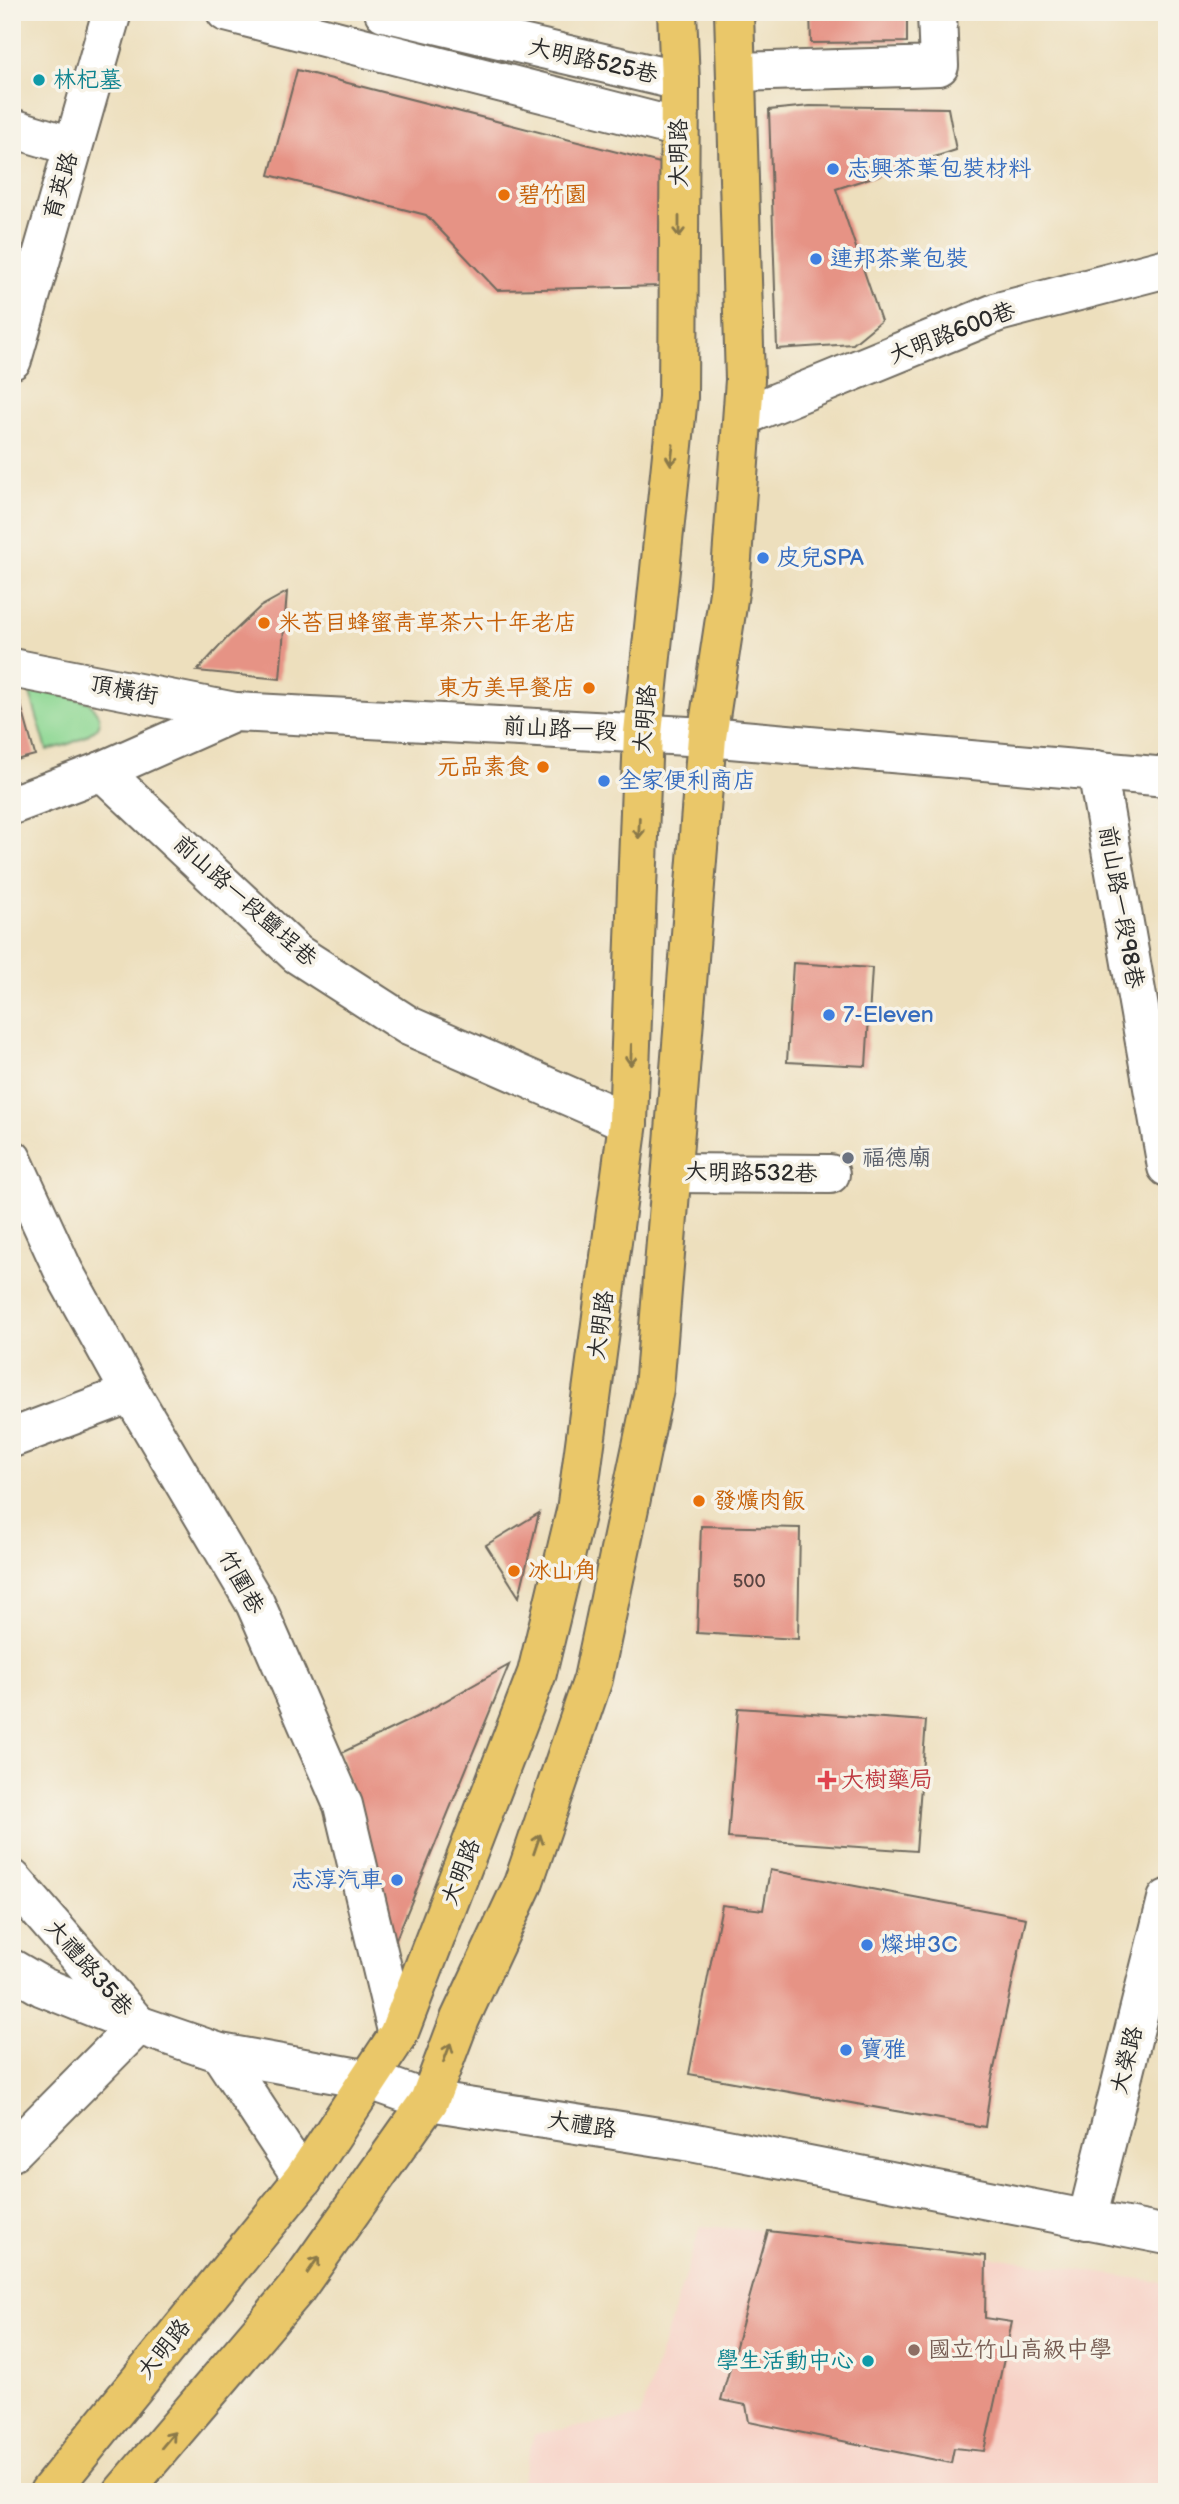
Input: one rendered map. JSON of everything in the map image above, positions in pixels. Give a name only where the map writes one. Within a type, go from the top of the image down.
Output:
[{"type":"main road","name":"大明路","points":[[49,2492],[303,2179],[398,2035],[537,1673],[576,1511],[628,1122],[643,733],[678,397],[680,81],[677,12]]},
{"type":"main road","points":[[123,2492],[296,2289],[429,2101],[460,2019],[523,1884],[593,1679],[654,1390],[707,737],[730,586],[745,380],[734,12]]},
{"type":"street","name":"育英路","points":[[12,360],[112,12]]},
{"type":"street","points":[[226,12],[679,128]]},
{"type":"street","name":"大明路525巷","points":[[384,12],[680,81]]},
{"type":"street","points":[[736,72],[939,66],[937,12]]},
{"type":"street","points":[[12,128],[72,146]]},
{"type":"street","name":"大明路600巷","points":[[744,415],[998,312],[1167,268]]},
{"type":"street","name":"頂橫街","points":[[12,668],[235,712]]},
{"type":"street","name":"前山路一段","points":[[12,805],[102,771],[235,712],[707,737],[1167,777]]},
{"type":"street","name":"前山路一段98巷","points":[[1097,770],[1167,1167]]},
{"type":"street","name":"前山路一段鹽埕巷","points":[[102,771],[297,954],[409,1026],[628,1122]]},
{"type":"street","name":"竹圍巷","points":[[12,1159],[64,1272],[131,1393],[255,1603],[343,1805],[398,2035]]},
{"type":"street","name":"大明路532巷","points":[[672,1173],[830,1174]]},
{"type":"street","points":[[12,1438],[131,1393]]},
{"type":"street","name":"大禮路35巷","points":[[12,1880],[138,2025]]},
{"type":"street","name":"大榮路","points":[[1087,2220],[1167,1899]]},
{"type":"street","name":"大禮路","points":[[12,1969],[43,1987],[138,2025],[220,2053],[370,2080],[429,2101],[691,2142],[1167,2235]]},
{"type":"street","points":[[12,2152],[138,2025]]},
{"type":"street","points":[[220,2053],[303,2179]]},
{"type":"shaded area","name":"國立竹山高級中學","points":[[701,2226],[986,2256],[1167,2283],[1167,2492],[519,2492],[534,2434],[640,2417]]},
{"type":"green space","points":[[28,687],[89,702],[99,716],[99,725],[76,741],[47,750]]},
{"type":"building","points":[[810,12],[907,12],[907,42],[811,43]]},
{"type":"building","name":"碧竹園","points":[[297,70],[660,163],[662,286],[497,290],[426,215],[269,175]]},
{"type":"building","points":[[810,106],[948,108],[956,150],[836,189],[881,321],[853,344],[777,349],[769,110]]},
{"type":"building","name":"米苔目蜂蜜青草茶六十年老店","points":[[287,592],[280,679],[197,671],[260,607]]},
{"type":"building","points":[[12,687],[16,687],[35,755],[12,761]]},
{"type":"building","name":"7-Eleven","points":[[793,963],[872,968],[866,1066],[787,1062]]},
{"type":"building","name":"冰山角","points":[[539,1513],[519,1597],[486,1545]]},
{"type":"building","points":[[701,1526],[800,1528],[798,1639],[697,1633]]},
{"type":"building","name":"志淳汽車","points":[[509,1665],[388,1959],[341,1753],[420,1715]]},
{"type":"building","name":"大樹藥局","points":[[738,1708],[926,1721],[916,1851],[728,1838]]},
{"type":"building","points":[[770,1870],[1026,1918],[991,2083],[985,2127],[689,2074],[722,1905],[763,1910]]},
{"type":"building","name":"學生活動中心","points":[[768,2231],[986,2256],[985,2318],[1012,2322],[984,2451],[954,2448],[951,2463],[749,2422],[746,2405],[721,2400]]},
{"type":"place","name":"林杞墓","points":[[39,80]]},
{"type":"place","name":"志興茶葉包裝材料","points":[[833,169]]},
{"type":"place","name":"碧竹園","points":[[504,195]]},
{"type":"place","name":"連邦茶業包裝","points":[[816,259]]},
{"type":"place","name":"皮兒SPA","points":[[763,558]]},
{"type":"place","name":"米苔目蜂蜜青草茶六十年老店","points":[[264,623]]},
{"type":"place","name":"東方美早餐店","points":[[589,688]]},
{"type":"place","name":"元品素食","points":[[543,767]]},
{"type":"place","name":"全家便利商店","points":[[604,781]]},
{"type":"place","name":"7-Eleven","points":[[829,1015]]},
{"type":"place","name":"福德廟","points":[[848,1158]]},
{"type":"place","name":"發爌肉飯","points":[[699,1501]]},
{"type":"place","name":"冰山角","points":[[514,1571]]},
{"type":"place","name":"大樹藥局","points":[[827,1780]]},
{"type":"place","name":"志淳汽車","points":[[397,1880]]},
{"type":"place","name":"燦坤3C","points":[[867,1945]]},
{"type":"place","name":"寶雅","points":[[846,2050]]},
{"type":"place","name":"國立竹山高級中學","points":[[914,2350]]},
{"type":"place","name":"學生活動中心","points":[[868,2361]]}]
